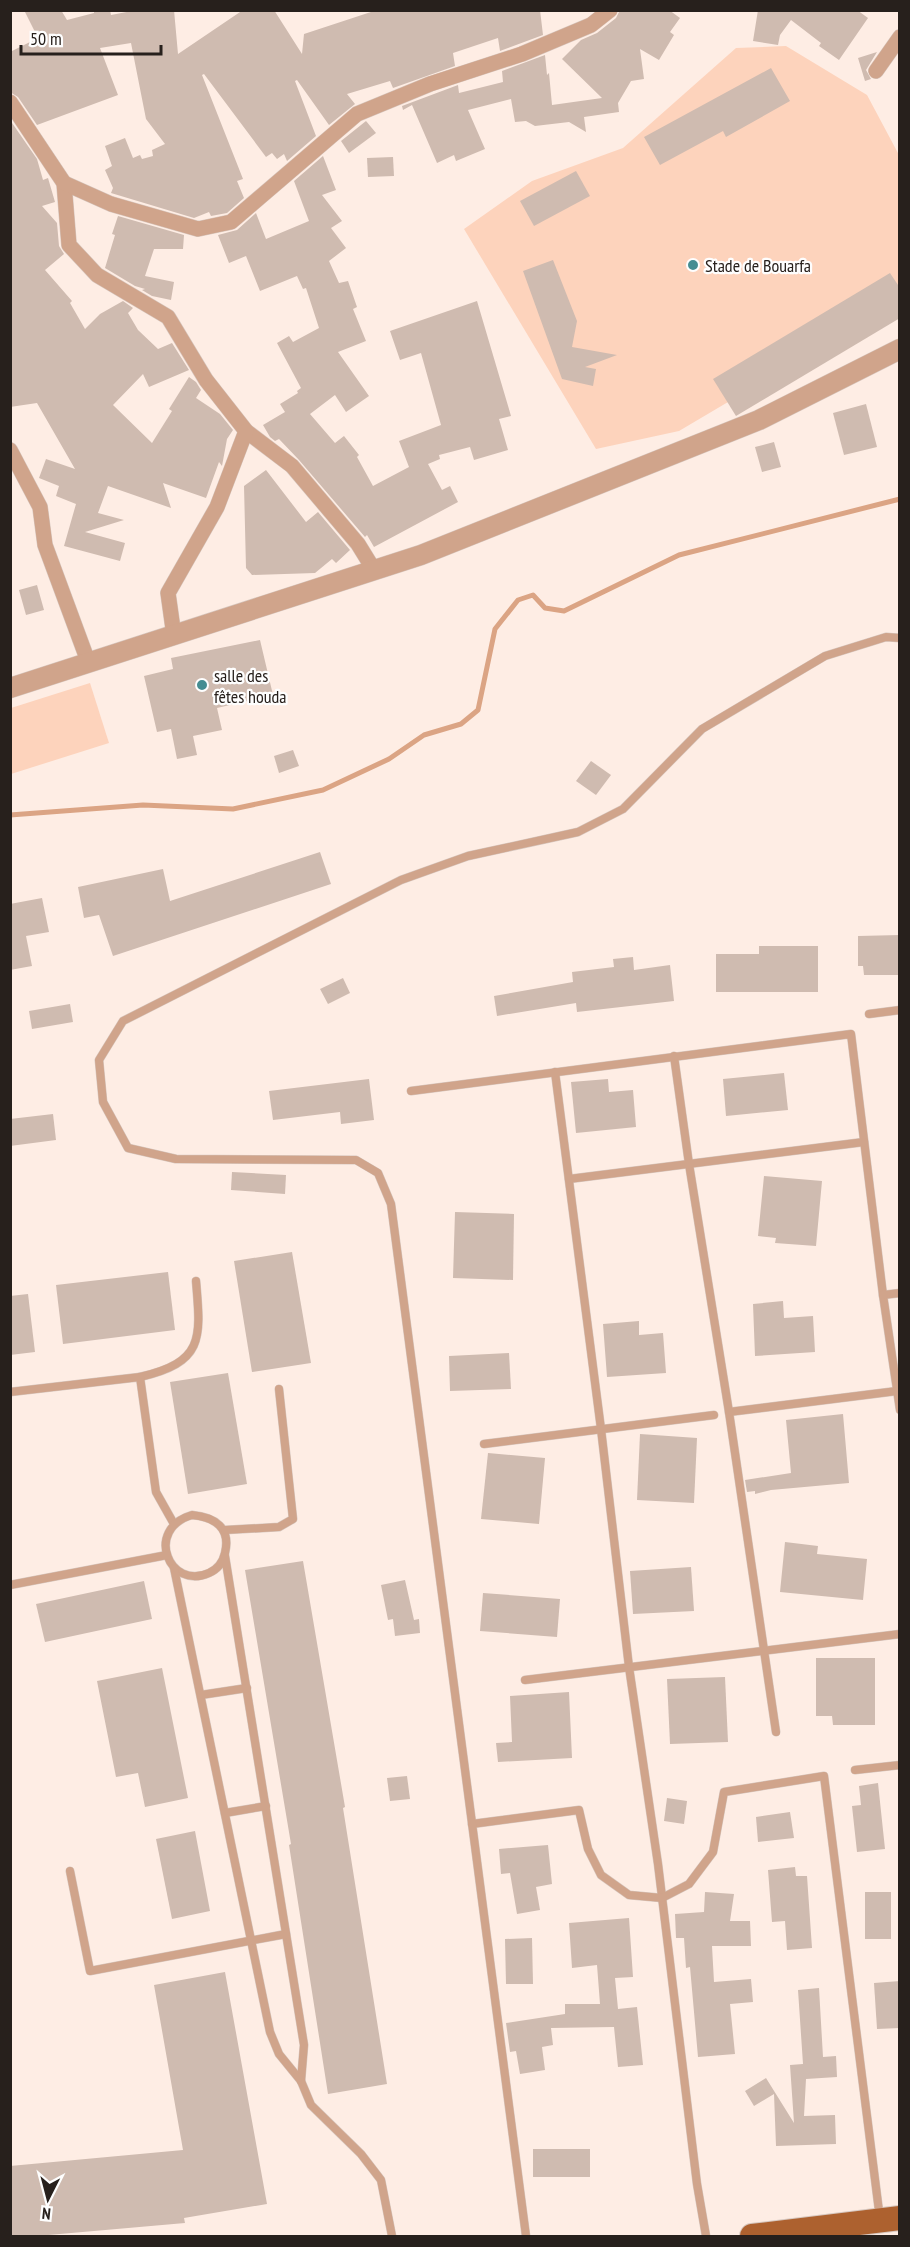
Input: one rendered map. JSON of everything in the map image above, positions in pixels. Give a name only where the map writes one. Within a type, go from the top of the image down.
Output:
[{"type":"main road","points":[[752,2236],[893,2222]]},
{"type":"main road","points":[[830,2236],[893,2222]]},
{"type":"street","points":[[64,183],[111,204],[198,229],[231,222],[357,114],[430,84],[522,54],[591,25],[610,10]]},
{"type":"street","points":[[876,71],[900,37]]},
{"type":"street","points":[[10,102],[64,183],[69,245],[98,275],[168,317],[206,380],[246,431],[292,466],[358,544],[374,570]]},
{"type":"street","points":[[10,688],[89,664],[431,550],[759,420],[900,349]]},
{"type":"street","points":[[174,636],[168,593],[217,507],[246,431]]},
{"type":"street","points":[[10,450],[40,507],[45,545],[89,664]]},
{"type":"lane","points":[[519,2236],[526,2236],[391,1204],[378,1173],[356,1160],[176,1159],[128,1148],[103,1102],[99,1060],[123,1021],[401,880],[468,856],[579,832],[623,809],[702,729],[825,656],[886,637],[900,638]]},
{"type":"lane","points":[[869,1014],[900,1010]]},
{"type":"lane","points":[[411,1091],[851,1034],[883,1295],[900,1410]]},
{"type":"lane","points":[[674,1056],[688,1164],[729,1412],[776,1732]]},
{"type":"lane","points":[[555,1072],[629,1667],[706,2236]]},
{"type":"lane","points":[[569,1179],[864,1142]]},
{"type":"lane","points":[[10,1392],[140,1377],[164,1371],[180,1362],[193,1349],[199,1333],[196,1281]]},
{"type":"lane","points":[[883,1295],[900,1293]]},
{"type":"lane","points":[[140,1377],[156,1492],[174,1524]]},
{"type":"lane","points":[[225,1530],[279,1527],[293,1519],[279,1389]]},
{"type":"lane","points":[[729,1412],[897,1391]]},
{"type":"lane","points":[[484,1444],[714,1415]]},
{"type":"lane","points":[[301,2081],[304,2045],[225,1556],[227,1542],[225,1530],[215,1521],[192,1515],[174,1524],[165,1541],[167,1556],[174,1568],[270,2032],[279,2054],[301,2081],[311,2105],[361,2154],[381,2180],[392,2236]]},
{"type":"lane","points":[[10,1585],[167,1556]]},
{"type":"lane","points":[[174,1568],[182,1574],[203,1576],[219,1566],[225,1556]]},
{"type":"lane","points":[[525,1680],[900,1634]]},
{"type":"lane","points":[[201,1695],[247,1688]]},
{"type":"lane","points":[[855,1770],[900,1765]]},
{"type":"lane","points":[[472,1824],[579,1810],[588,1849],[601,1875],[629,1895],[662,1898],[689,1884],[713,1852],[724,1792],[824,1776],[893,2222]]},
{"type":"lane","points":[[225,1813],[266,1806]]},
{"type":"lane","points":[[70,1871],[90,1971],[286,1934]]},
{"type":"shaded area","name":"Stade de Bouarfa","points":[[786,46],[867,95],[899,155],[899,301],[679,431],[596,449],[464,229],[532,181],[623,148],[736,48]]},
{"type":"shaded area","points":[[90,683],[109,743],[11,774],[11,708]]},
{"type":"building","points":[[24,10],[61,10],[67,20],[94,13],[94,10],[110,10],[111,15],[137,10],[174,10],[178,54],[243,10],[274,10],[302,54],[304,34],[377,10],[540,10],[543,35],[500,51],[498,38],[453,53],[455,66],[393,88],[390,81],[347,94],[355,104],[329,125],[297,80],[295,81],[316,136],[287,161],[284,154],[277,159],[272,153],[266,157],[204,74],[202,75],[243,179],[237,181],[244,198],[227,213],[211,216],[209,212],[194,218],[111,193],[113,188],[105,170],[112,166],[105,146],[125,138],[133,158],[140,155],[142,159],[153,156],[152,150],[165,144],[146,119],[131,43],[100,48],[118,95],[37,125],[18,97],[10,92],[10,52],[38,38]]},
{"type":"building","points":[[620,10],[669,10],[680,18],[670,32],[674,35],[659,60],[640,49],[644,79],[631,81],[618,103],[619,112],[584,117],[586,132],[569,122],[535,126],[526,121],[515,122],[511,99],[468,110],[485,149],[456,161],[454,155],[437,163],[412,105],[403,110],[402,106],[458,85],[459,93],[503,82],[502,71],[545,55],[552,105],[602,98],[562,59],[581,40],[597,33],[616,18]]},
{"type":"building","points":[[758,10],[857,10],[868,18],[839,60],[819,46],[821,43],[791,20],[780,35],[778,45],[753,41]]},
{"type":"building","points":[[877,52],[866,70],[871,79],[865,81],[858,58]]},
{"type":"building","points":[[771,68],[790,101],[726,137],[723,131],[660,165],[644,137]]},
{"type":"building","points":[[10,120],[37,159],[43,180],[48,178],[55,202],[42,206],[57,223],[59,246],[64,254],[45,270],[72,301],[70,303],[85,329],[100,314],[123,301],[133,308],[128,313],[138,330],[158,349],[172,343],[189,370],[149,387],[143,374],[113,405],[152,443],[189,377],[201,390],[196,398],[220,414],[233,430],[227,439],[222,466],[219,462],[206,498],[163,483],[171,508],[108,486],[98,513],[124,520],[85,532],[125,543],[120,561],[64,546],[76,504],[56,496],[59,486],[39,478],[46,459],[75,469],[37,403],[10,407]]},
{"type":"building","points":[[366,121],[376,133],[349,153],[341,141]]},
{"type":"building","points":[[323,156],[336,190],[322,195],[342,221],[331,228],[346,248],[329,261],[339,283],[348,281],[357,307],[353,309],[366,341],[338,352],[369,396],[346,412],[335,395],[310,414],[335,443],[344,436],[359,455],[357,457],[373,486],[409,467],[399,441],[441,425],[421,353],[400,360],[390,331],[477,301],[511,416],[499,419],[508,450],[474,460],[470,447],[439,455],[440,459],[428,464],[442,490],[450,486],[458,502],[374,547],[367,535],[365,537],[299,460],[279,439],[275,441],[270,437],[263,425],[285,412],[280,404],[298,393],[297,391],[301,388],[277,343],[289,336],[293,342],[319,328],[306,288],[303,289],[297,276],[260,291],[246,256],[229,263],[218,235],[237,230],[256,213],[266,239],[309,221],[294,181]]},
{"type":"building","points":[[393,157],[394,176],[368,177],[367,158]]},
{"type":"building","points":[[576,171],[590,196],[534,226],[520,201]]},
{"type":"building","points":[[118,216],[184,235],[183,249],[154,249],[145,276],[174,282],[171,300],[152,296],[142,290],[145,289],[135,286],[105,268]]},
{"type":"building","points":[[553,260],[577,321],[572,347],[617,355],[585,367],[596,369],[593,386],[562,379],[523,271]]},
{"type":"building","points":[[890,273],[900,288],[900,318],[736,416],[713,379]]},
{"type":"building","points":[[866,404],[877,447],[844,455],[833,413]]},
{"type":"building","points":[[774,442],[781,467],[762,472],[755,447]]},
{"type":"building","points":[[266,470],[306,522],[318,512],[350,550],[336,563],[332,559],[315,573],[252,575],[246,568],[244,486]]},
{"type":"building","points":[[37,585],[44,610],[26,615],[19,590]]},
{"type":"building","points":[[260,640],[273,695],[217,708],[222,730],[193,736],[197,755],[177,759],[171,729],[157,732],[144,676],[173,669],[171,658]]},
{"type":"building","points":[[293,750],[299,766],[279,773],[274,756]]},
{"type":"building","points":[[591,761],[611,775],[596,795],[576,781]]},
{"type":"building","points":[[320,852],[331,884],[113,956],[99,915],[84,918],[78,887],[163,869],[170,901]]},
{"type":"building","points":[[42,898],[49,932],[26,936],[32,966],[10,970],[10,904]]},
{"type":"building","points":[[900,935],[900,975],[864,975],[863,966],[858,966],[858,936]]},
{"type":"building","points":[[759,946],[818,946],[818,992],[716,992],[716,954],[759,954]]},
{"type":"building","points":[[633,957],[634,970],[670,965],[674,1001],[577,1012],[576,1003],[497,1016],[494,996],[573,982],[572,972],[614,967],[613,959]]},
{"type":"building","points":[[343,978],[350,993],[328,1004],[320,989]]},
{"type":"building","points":[[70,1004],[73,1022],[32,1029],[29,1011]]},
{"type":"building","points":[[784,1073],[788,1110],[726,1116],[723,1079]]},
{"type":"building","points":[[369,1079],[374,1120],[341,1124],[340,1112],[273,1120],[269,1091]]},
{"type":"building","points":[[608,1079],[609,1092],[633,1090],[636,1127],[576,1133],[571,1082]]},
{"type":"building","points":[[53,1114],[56,1140],[10,1146],[10,1119]]},
{"type":"building","points":[[232,1172],[286,1175],[285,1194],[231,1190]]},
{"type":"building","points":[[764,1176],[822,1181],[816,1246],[775,1243],[776,1238],[758,1236]]},
{"type":"building","points":[[455,1212],[514,1214],[513,1280],[453,1278]]},
{"type":"building","points":[[292,1252],[311,1363],[252,1372],[234,1261]]},
{"type":"building","points":[[168,1272],[175,1330],[63,1344],[56,1285]]},
{"type":"building","points":[[28,1294],[35,1352],[10,1355],[10,1296]]},
{"type":"building","points":[[783,1301],[784,1318],[813,1316],[815,1352],[755,1356],[753,1304]]},
{"type":"building","points":[[639,1321],[639,1335],[663,1333],[666,1373],[607,1377],[603,1324]]},
{"type":"building","points":[[509,1353],[511,1389],[450,1391],[449,1356]]},
{"type":"building","points":[[228,1373],[247,1484],[188,1494],[170,1382]]},
{"type":"building","points":[[843,1414],[849,1483],[771,1490],[755,1494],[755,1491],[747,1492],[745,1480],[791,1473],[786,1420]]},
{"type":"building","points":[[640,1434],[697,1438],[694,1503],[637,1500]]},
{"type":"building","points":[[488,1453],[545,1458],[539,1524],[481,1519]]},
{"type":"building","points":[[785,1542],[818,1546],[817,1554],[867,1559],[863,1600],[780,1592]]},
{"type":"building","points":[[303,1561],[345,1807],[343,1808],[387,2084],[328,2094],[289,1845],[291,1844],[245,1570]]},
{"type":"building","points":[[691,1567],[694,1611],[633,1614],[630,1571]]},
{"type":"building","points":[[405,1580],[414,1620],[419,1619],[420,1633],[395,1636],[393,1619],[388,1620],[381,1585]]},
{"type":"building","points":[[144,1581],[152,1619],[45,1642],[36,1604]]},
{"type":"building","points":[[483,1593],[560,1599],[557,1637],[480,1631]]},
{"type":"building","points":[[816,1658],[875,1658],[875,1725],[833,1725],[832,1716],[816,1716]]},
{"type":"building","points":[[162,1668],[188,1798],[145,1807],[138,1773],[116,1777],[97,1681]]},
{"type":"building","points":[[725,1677],[728,1742],[670,1744],[667,1679]]},
{"type":"building","points":[[569,1692],[572,1758],[498,1762],[496,1743],[512,1742],[510,1696]]},
{"type":"building","points":[[407,1776],[410,1799],[390,1801],[387,1778]]},
{"type":"building","points":[[878,1783],[885,1849],[857,1852],[852,1806],[861,1805],[859,1786]]},
{"type":"building","points":[[667,1798],[687,1801],[684,1824],[664,1821]]},
{"type":"building","points":[[790,1812],[794,1838],[758,1842],[756,1817]]},
{"type":"building","points":[[195,1831],[210,1911],[172,1919],[156,1839]]},
{"type":"building","points":[[548,1845],[552,1884],[536,1887],[540,1910],[517,1914],[510,1873],[501,1874],[499,1849]]},
{"type":"building","points":[[795,1867],[796,1876],[807,1876],[812,1948],[787,1950],[785,1921],[772,1922],[768,1870]]},
{"type":"building","points":[[705,1892],[734,1894],[730,1921],[750,1921],[751,1946],[712,1946],[714,1982],[751,1979],[753,2002],[730,2004],[735,2054],[698,2057],[690,1967],[686,1968],[684,1938],[676,1938],[675,1914],[704,1912]]},
{"type":"building","points":[[865,1892],[891,1892],[891,1939],[865,1939]]},
{"type":"building","points":[[629,1918],[633,1977],[615,1978],[618,2009],[637,2007],[643,2065],[618,2067],[614,2027],[551,2028],[553,2045],[542,2047],[545,2070],[520,2074],[516,2051],[510,2052],[506,2023],[565,2014],[565,2004],[600,2004],[597,1965],[572,1968],[569,1923]]},
{"type":"building","points":[[532,1938],[533,1984],[506,1984],[505,1939]]},
{"type":"building","points":[[225,1972],[267,2204],[184,2218],[185,2223],[37,2236],[10,2236],[10,2166],[183,2150],[154,1985]]},
{"type":"building","points":[[900,1981],[900,2028],[877,2029],[874,1983]]},
{"type":"building","points":[[819,1988],[823,2057],[836,2056],[837,2077],[806,2079],[804,2116],[835,2115],[836,2144],[776,2146],[774,2094],[754,2106],[745,2091],[766,2078],[794,2123],[790,2065],[803,2064],[798,1990]]},
{"type":"building","points":[[533,2149],[590,2149],[590,2177],[533,2177]]},
{"type":"waterway","points":[[10,815],[143,805],[233,809],[323,790],[389,759],[424,735],[461,724],[478,710],[495,629],[518,600],[533,595],[545,608],[564,611],[679,555],[900,499]]},
{"type":"place","name":"Stade de Bouarfa","points":[[693,265]]},
{"type":"place","name":"salle des fêtes houda","points":[[202,685]]}]
